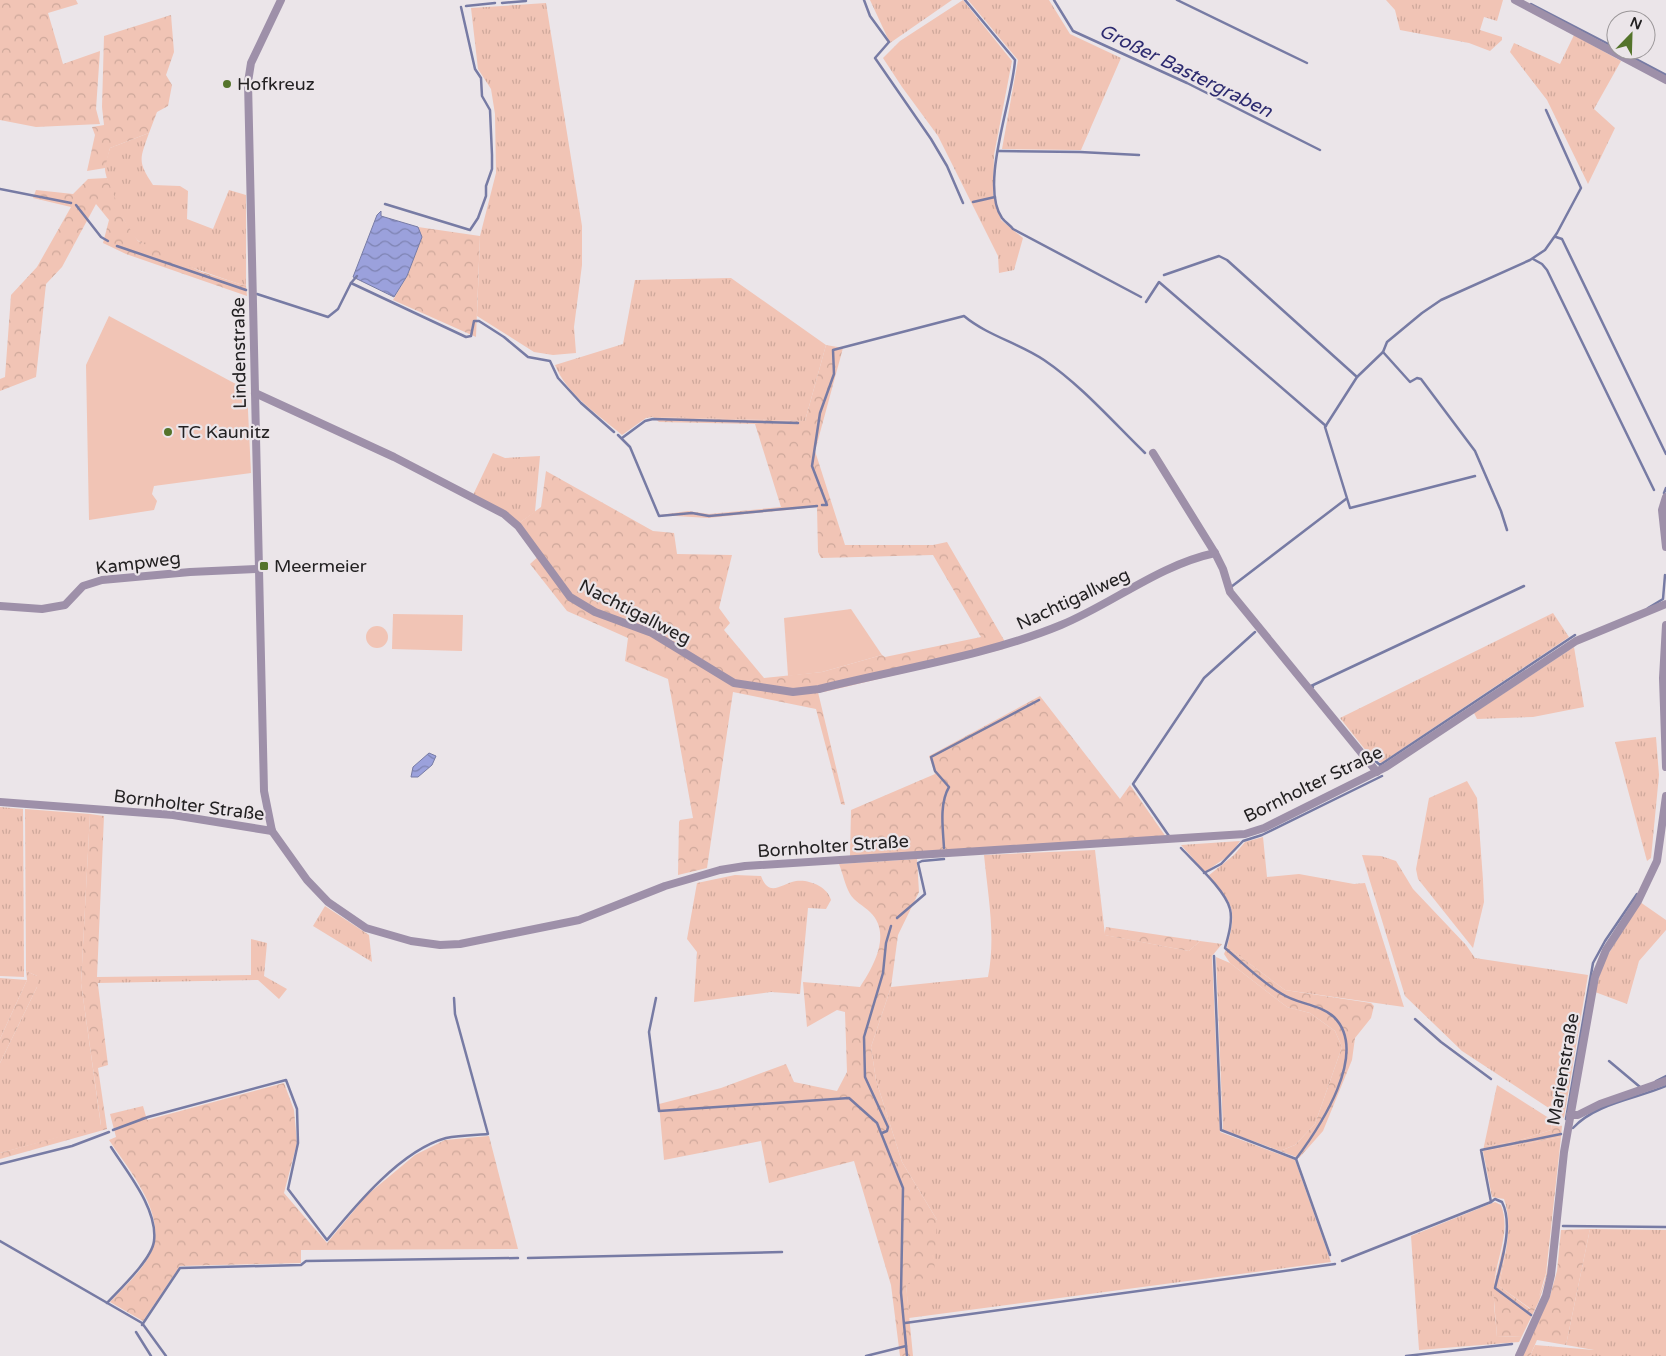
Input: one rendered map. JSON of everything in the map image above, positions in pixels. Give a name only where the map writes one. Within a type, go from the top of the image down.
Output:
[{"type":"street","name":"Lindenstraße","points":[[272,831],[264,790],[248,82],[251,63],[280,0]]},
{"type":"street","points":[[1515,0],[1525,3],[1666,80]]},
{"type":"street","name":"Nachtigallweg","points":[[256,392],[394,457],[492,507],[518,526],[570,597],[594,612],[652,633],[734,684],[793,692],[819,689],[1016,641],[1062,625],[1178,566],[1215,554]]},
{"type":"street","points":[[1153,453],[1215,554],[1223,569],[1230,592],[1377,772]]},
{"type":"street","points":[[1666,497],[1662,510],[1666,546]]},
{"type":"street","name":"Kampweg","points":[[0,606],[42,610],[64,605],[83,586],[102,580],[190,572],[258,569]]},
{"type":"street","name":"Bornholter Straße","points":[[0,802],[174,815],[272,831],[307,880],[328,902],[373,932],[440,945],[491,939],[579,920],[665,886],[720,870],[1245,834],[1264,828],[1377,772],[1576,641],[1666,604]]},
{"type":"street","points":[[1666,625],[1663,678],[1666,767]]},
{"type":"street","name":"Marienstraße","points":[[1519,1356],[1546,1296],[1551,1275],[1564,1152],[1595,978],[1606,950],[1638,901],[1658,861],[1666,796]]},
{"type":"street","points":[[1570,1115],[1578,1116],[1600,1104],[1666,1081]]},
{"type":"green space","points":[[0,0],[76,0],[78,4],[48,13],[63,64],[100,51],[96,109],[100,124],[36,127],[0,120]]},
{"type":"green space","points":[[870,0],[952,0],[890,43]]},
{"type":"green space","points":[[963,0],[1012,61],[994,155],[993,194],[1001,220],[1023,238],[1014,270],[999,273],[998,256],[938,136],[883,58],[900,41]]},
{"type":"green space","points":[[968,0],[1049,0],[1070,34],[1121,58],[1081,150],[1002,149],[1018,60]]},
{"type":"green space","points":[[1386,0],[1503,0],[1497,21],[1484,17],[1480,30],[1502,37],[1502,40],[1490,51],[1469,43],[1400,30],[1395,10]]},
{"type":"green space","points":[[546,3],[582,226],[582,265],[574,327],[576,353],[553,355],[534,352],[477,316],[480,236],[496,173],[495,114],[491,89],[478,69],[471,8]]},
{"type":"green space","points":[[171,15],[174,52],[166,75],[172,85],[168,106],[157,112],[149,133],[110,148],[105,168],[87,171],[95,135],[92,127],[104,125],[102,107],[104,36]]},
{"type":"green space","points":[[1574,35],[1606,53],[1606,60],[1621,61],[1594,109],[1615,128],[1588,184],[1547,100],[1510,52],[1514,43],[1560,64]]},
{"type":"green space","points":[[149,133],[142,155],[144,170],[153,185],[180,186],[188,191],[187,219],[213,229],[229,190],[246,195],[246,286],[205,272],[151,249],[140,242],[129,229],[118,209],[109,186],[105,170],[106,162],[110,148]]},
{"type":"green space","points":[[107,178],[124,220],[138,241],[202,272],[246,286],[247,296],[126,254],[103,243],[109,220],[96,204],[62,267],[46,284],[36,377],[0,391],[0,379],[5,377],[11,295],[37,267],[71,207],[33,198],[36,190],[73,194],[88,179]]},
{"type":"green space","points":[[418,227],[480,236],[476,337],[393,300],[407,276],[422,237]]},
{"type":"green space","points":[[731,278],[826,345],[805,421],[653,417],[646,418],[622,435],[584,404],[560,376],[555,365],[623,344],[635,280]]},
{"type":"green space","name":"TC Kaunitz","points":[[109,316],[247,390],[251,473],[154,486],[152,494],[157,501],[154,510],[89,520],[86,365]]},
{"type":"green space","points":[[826,345],[843,348],[815,451],[845,545],[933,545],[947,542],[1004,640],[1004,649],[824,692],[823,683],[823,687],[817,688],[845,805],[841,804],[816,709],[733,692],[707,868],[678,875],[679,822],[680,820],[693,818],[668,679],[625,661],[628,638],[567,611],[530,564],[541,554],[519,523],[541,507],[546,471],[653,531],[674,533],[677,554],[732,555],[719,608],[730,623],[724,630],[764,678],[822,672],[882,655],[885,657],[981,637],[933,555],[821,558],[818,552],[817,507],[708,518],[660,515],[688,511],[709,514],[781,507],[755,424],[659,422],[653,417],[805,421]]},
{"type":"green space","points":[[493,453],[505,458],[540,456],[535,512],[519,523],[473,495]]},
{"type":"green space","points":[[851,609],[882,655],[822,672],[788,676],[784,618]]},
{"type":"green space","points":[[1553,613],[1569,637],[1381,763],[1367,752],[1340,718]]},
{"type":"green space","points":[[393,614],[463,615],[462,651],[392,649]]},
{"type":"green space","points":[[377,626],[385,629],[388,637],[385,645],[377,648],[369,645],[366,637],[369,629]]},
{"type":"green space","points":[[1574,647],[1584,707],[1533,717],[1477,719],[1474,713]]},
{"type":"green space","points":[[1040,696],[1120,799],[1130,785],[1166,837],[850,856],[851,810],[935,774],[929,756]]},
{"type":"green space","points":[[1656,737],[1659,775],[1651,858],[1647,861],[1615,742]]},
{"type":"green space","points":[[1467,781],[1477,798],[1484,902],[1473,948],[1418,879],[1416,869],[1429,798]]},
{"type":"green space","points":[[0,807],[23,809],[24,977],[0,976]]},
{"type":"green space","points":[[25,809],[90,814],[81,983],[101,1126],[0,1153],[0,1063],[37,987],[37,976],[26,971]]},
{"type":"green space","points":[[90,814],[104,816],[97,977],[108,1065],[98,1068],[107,1129],[0,1159],[0,1153],[101,1125],[81,983]]},
{"type":"green space","points":[[1263,837],[1267,877],[1299,874],[1354,884],[1365,883],[1404,1007],[1285,990],[1227,947],[1232,924],[1231,908],[1223,894],[1208,876],[1234,855],[1245,842]]},
{"type":"green space","points":[[1240,841],[1231,854],[1205,872],[1181,845]]},
{"type":"green space","points":[[1095,850],[1105,935],[1189,951],[1200,941],[1222,944],[1212,956],[1220,1132],[1295,1160],[1331,1262],[909,1318],[906,1284],[937,1220],[902,1162],[876,1080],[871,1047],[891,987],[988,977],[991,931],[984,855]]},
{"type":"green space","points":[[1362,855],[1381,856],[1396,861],[1413,889],[1466,945],[1475,958],[1588,975],[1564,1118],[1462,1051],[1405,996]]},
{"type":"green space","points":[[917,859],[919,892],[898,935],[891,987],[871,1047],[876,1080],[902,1162],[937,1220],[934,1275],[906,1284],[913,1356],[900,1356],[891,1285],[854,1161],[769,1183],[761,1141],[664,1160],[659,1104],[721,1088],[786,1064],[794,1082],[837,1091],[847,1072],[845,1012],[837,1010],[807,1027],[803,982],[860,987],[875,960],[880,939],[880,930],[876,920],[850,894],[839,864]]},
{"type":"green space","points":[[735,875],[761,876],[764,883],[772,888],[796,881],[807,881],[822,888],[829,895],[831,900],[826,909],[808,908],[800,994],[771,992],[694,1002],[697,952],[687,939],[697,883]]},
{"type":"green space","points":[[1640,902],[1666,920],[1666,930],[1639,961],[1627,1004],[1595,992],[1603,963]]},
{"type":"green space","points":[[325,906],[369,935],[372,962],[313,926]]},
{"type":"green space","points":[[1106,927],[1200,941],[1189,951],[1104,935]]},
{"type":"green space","points":[[251,939],[267,943],[264,976],[287,989],[279,999],[258,980],[97,983],[97,977],[251,975]]},
{"type":"green space","points":[[1227,947],[1285,990],[1371,1003],[1374,1006],[1371,1018],[1355,1038],[1352,1060],[1323,1131],[1299,1158],[1280,1151],[1295,1145],[1315,1124],[1342,1047],[1335,1031],[1310,1013],[1287,1007],[1230,963],[1224,954]]},
{"type":"green space","points":[[1216,957],[1230,963],[1287,1007],[1310,1013],[1335,1031],[1342,1047],[1315,1124],[1295,1145],[1280,1151],[1223,1130]]},
{"type":"green space","points":[[26,971],[37,976],[37,987],[0,1063],[0,1039],[27,980]]},
{"type":"green space","points":[[0,978],[27,980],[0,1039]]},
{"type":"green space","points":[[284,1083],[294,1110],[297,1143],[284,1193],[327,1243],[367,1195],[415,1155],[445,1140],[489,1136],[518,1249],[301,1250],[301,1263],[180,1266],[143,1321],[110,1302],[135,1276],[148,1258],[154,1243],[155,1228],[152,1212],[145,1196],[109,1140],[116,1137],[110,1114],[143,1106],[147,1120]]},
{"type":"green space","points":[[1497,1085],[1552,1120],[1551,1130],[1514,1142],[1484,1146]]},
{"type":"green space","points":[[1552,1120],[1562,1126],[1561,1137],[1483,1151],[1484,1146],[1514,1142],[1551,1130]]},
{"type":"green space","points":[[1561,1137],[1546,1273],[1538,1300],[1531,1309],[1499,1286],[1507,1242],[1507,1209],[1504,1199],[1492,1197],[1483,1151]]},
{"type":"green space","points":[[1495,1202],[1501,1205],[1505,1226],[1494,1290],[1497,1337],[1522,1336],[1519,1342],[1419,1350],[1411,1236]]},
{"type":"green space","points":[[1590,1229],[1666,1230],[1666,1356],[1530,1356],[1535,1345],[1594,1350],[1566,1345]]},
{"type":"green space","points":[[1590,1229],[1566,1345],[1537,1340],[1530,1356],[1522,1356],[1550,1296],[1557,1271],[1561,1230]]},
{"type":"green space","points":[[1504,1243],[1505,1254],[1499,1286],[1530,1309],[1537,1300],[1549,1256],[1548,1273],[1539,1301],[1522,1336],[1497,1337],[1493,1288]]},
{"type":"water","points":[[381,211],[381,216],[418,227],[422,237],[407,276],[394,297],[353,277],[377,215]]},
{"type":"water","points":[[429,753],[436,756],[432,765],[418,777],[411,777],[413,767]]},
{"type":"waterway","points":[[864,0],[870,16],[889,42],[875,58],[931,139],[947,166],[963,203]]},
{"type":"waterway","points":[[965,0],[1015,60],[995,164],[994,185],[996,203],[1002,218],[1013,229],[1141,297]]},
{"type":"waterway","name":"Großer Bastergraben","points":[[1054,0],[1073,31],[1187,83],[1320,150]]},
{"type":"waterway","points":[[1177,0],[1307,63]]},
{"type":"waterway","name":"Großer Bastergraben","points":[[502,3],[526,1]]},
{"type":"waterway","name":"Großer Bastergraben","points":[[466,6],[495,3]]},
{"type":"waterway","points":[[1531,4],[1606,43]]},
{"type":"waterway","name":"Großer Bastergraben","points":[[385,204],[470,230],[478,218],[486,196],[486,186],[492,169],[490,110],[482,96],[481,78],[475,69],[461,7]]},
{"type":"waterway","points":[[1638,60],[1666,75]]},
{"type":"waterway","points":[[1475,476],[1350,508],[1325,427],[1357,377],[1383,352],[1387,342],[1441,300],[1530,260],[1545,250],[1557,233],[1581,188],[1546,110]]},
{"type":"waterway","points":[[998,151],[1139,155]]},
{"type":"waterway","name":"Großer Bastergraben","points":[[0,189],[71,203]]},
{"type":"waterway","points":[[973,202],[995,197]]},
{"type":"waterway","name":"Großer Bastergraben","points":[[76,205],[101,237],[108,241]]},
{"type":"waterway","points":[[1556,237],[1562,239],[1666,454]]},
{"type":"waterway","name":"Großer Bastergraben","points":[[117,246],[246,290]]},
{"type":"waterway","points":[[1164,275],[1219,256],[1227,260],[1357,377]]},
{"type":"waterway","points":[[1533,259],[1542,264],[1547,270],[1654,490]]},
{"type":"waterway","name":"Großer Bastergraben","points":[[257,294],[328,317],[338,309],[351,283],[357,276]]},
{"type":"waterway","points":[[1146,302],[1159,282],[1326,426]]},
{"type":"waterway","points":[[351,283],[466,337],[471,336],[474,321],[479,321],[504,337],[528,357],[550,361],[558,378],[581,403],[614,432]]},
{"type":"waterway","points":[[822,505],[827,505],[812,466],[820,413],[834,374],[833,350],[964,316],[983,329],[1034,354],[1058,370],[1084,392],[1145,453]]},
{"type":"waterway","points":[[1383,352],[1410,382],[1417,378],[1421,379],[1475,451],[1501,511],[1507,530]]},
{"type":"waterway","points":[[622,438],[645,421],[653,419],[798,423]]},
{"type":"waterway","points":[[618,435],[630,447],[659,516],[692,513],[709,516],[817,506]]},
{"type":"waterway","points":[[1664,493],[1666,488]]},
{"type":"waterway","points":[[1231,587],[1346,499]]},
{"type":"waterway","points":[[1648,608],[1663,599],[1665,575]]},
{"type":"waterway","points":[[1313,687],[1311,686],[1524,586]]},
{"type":"waterway","points":[[1169,836],[1133,784],[1204,678],[1255,632]]},
{"type":"waterway","points":[[1365,752],[1380,765],[1575,635]]},
{"type":"waterway","points":[[944,848],[943,809],[949,787],[935,771],[931,757],[1039,700]]},
{"type":"waterway","points":[[1204,873],[1221,864],[1243,841],[1262,835],[1382,776]]},
{"type":"waterway","points":[[1181,848],[1209,877],[1227,902],[1231,919],[1225,948],[1274,989],[1294,1000],[1322,1009],[1334,1017],[1344,1032],[1346,1050],[1344,1070],[1337,1090],[1317,1129],[1296,1159]]},
{"type":"waterway","points":[[897,918],[925,894],[918,863],[944,859]]},
{"type":"waterway","points":[[1566,1119],[1593,963],[1605,941],[1637,894]]},
{"type":"waterway","points":[[882,1133],[887,1131],[888,1127],[865,1077],[864,1037],[883,973],[886,943],[891,926]]},
{"type":"waterway","points":[[1214,956],[1221,1130],[1296,1159],[1330,1255]]},
{"type":"waterway","points":[[113,1130],[148,1117],[286,1080],[297,1109],[298,1143],[288,1189],[327,1240],[365,1196],[412,1154],[429,1144],[446,1138],[488,1134],[455,1014],[454,998]]},
{"type":"waterway","points":[[656,998],[649,1032],[659,1111],[849,1098],[877,1123],[903,1188],[901,1293],[907,1356]]},
{"type":"waterway","points":[[1415,1019],[1441,1042],[1491,1079]]},
{"type":"waterway","points":[[1609,1061],[1640,1087]]},
{"type":"waterway","points":[[1656,1081],[1666,1076]]},
{"type":"waterway","points":[[1573,1128],[1582,1120],[1605,1107],[1666,1086]]},
{"type":"waterway","points":[[0,1164],[72,1146],[109,1132]]},
{"type":"waterway","points":[[1342,1261],[1491,1202],[1481,1150],[1561,1134]]},
{"type":"waterway","points":[[107,1303],[142,1265],[154,1241],[154,1229],[146,1204],[133,1179],[111,1147]]},
{"type":"waterway","points":[[1491,1202],[1495,1199],[1502,1202],[1507,1222],[1503,1256],[1495,1288],[1531,1315]]},
{"type":"waterway","points":[[1563,1226],[1666,1227]]},
{"type":"waterway","points":[[0,1241],[142,1323],[166,1356]]},
{"type":"waterway","points":[[528,1258],[782,1252]]},
{"type":"waterway","points":[[142,1325],[180,1268],[301,1265],[306,1261],[518,1258]]},
{"type":"waterway","points":[[905,1323],[1335,1264]]},
{"type":"waterway","points":[[136,1332],[151,1356]]},
{"type":"waterway","points":[[1406,1356],[1512,1344]]},
{"type":"waterway","points":[[866,1356],[906,1346]]},
{"type":"place","name":"Hofkreuz","points":[[227,84]]},
{"type":"place","name":"TC Kaunitz","points":[[168,432]]},
{"type":"place","name":"Meermeier","points":[[264,566]]}]
